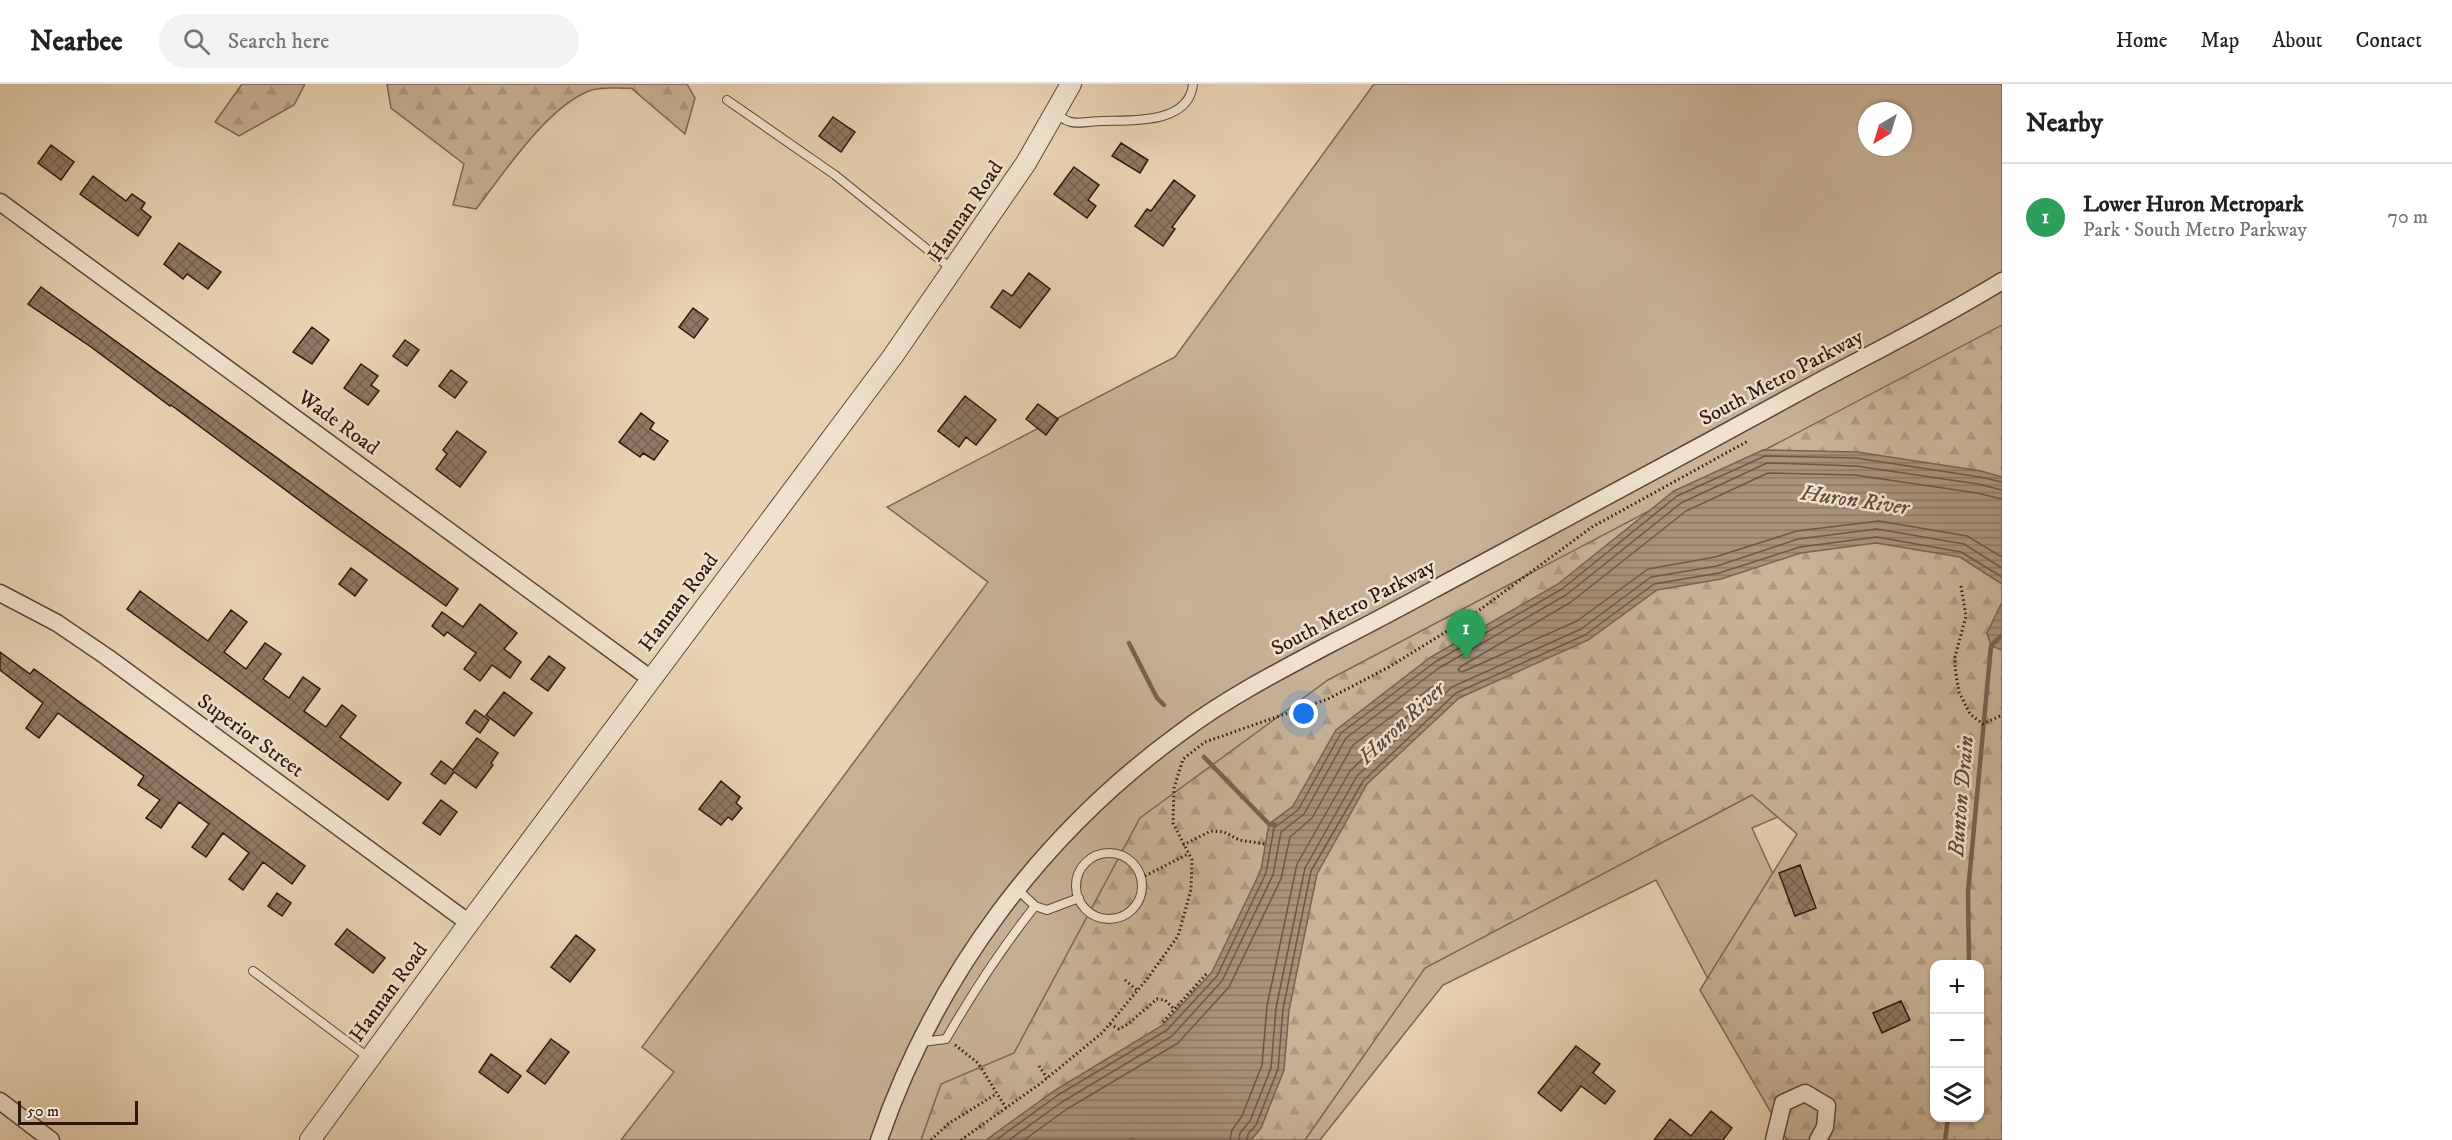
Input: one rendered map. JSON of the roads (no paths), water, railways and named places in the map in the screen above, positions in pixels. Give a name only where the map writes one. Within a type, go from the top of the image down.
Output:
[{"type":"street","name":"Hannan Road","points":[[310,1140],[469,923],[886,365],[1026,163],[1071,84]]},
{"type":"street","name":"Wade Road","points":[[0,202],[651,679]]},
{"type":"street","name":"South Metro Parkway","points":[[879,1140],[918,1043],[964,962],[1016,888],[1060,838],[1119,782],[1184,730],[1221,705],[2002,281]]},
{"type":"street","name":"Superior Street","points":[[0,593],[57,623],[107,657],[469,923]]},
{"type":"street","points":[[1774,1140],[1783,1103],[1805,1093],[1827,1106],[1825,1128],[1818,1140]]},
{"type":"street","points":[[0,1101],[51,1140]]},
{"type":"lane","points":[[1056,113],[1070,122],[1149,119],[1166,116],[1182,104],[1192,90],[1193,84]]},
{"type":"lane","points":[[726,100],[835,176],[953,271]]},
{"type":"lane","points":[[1118,855],[1128,859],[1135,866],[1141,878],[1141,896],[1129,913],[1120,918],[1098,918],[1088,912],[1079,898],[1076,881],[1080,871],[1087,862],[1097,856],[1118,855]]},
{"type":"lane","points":[[1016,888],[1035,906],[1047,910],[1079,898]]},
{"type":"lane","points":[[918,1043],[946,1038],[986,973],[1035,906]]},
{"type":"lane","points":[[253,971],[369,1058]]},
{"type":"water","name":"Huron River","points":[[1763,450],[1857,452],[1981,471],[2002,477],[2002,584],[1960,557],[1876,543],[1801,553],[1721,579],[1657,590],[1588,640],[1459,698],[1367,784],[1317,874],[1289,1010],[1284,1070],[1261,1128],[1251,1140],[1136,1140],[1133,1138],[1129,1140],[986,1140],[1054,1091],[1163,1025],[1212,972],[1261,870],[1269,824],[1293,806],[1336,730],[1431,657],[1558,584],[1674,491]]},
{"type":"water","points":[[2002,602],[2002,650],[1991,646],[1987,633]]},
{"type":"waterway","name":"Bunton Drain","points":[[1969,960],[1968,892],[1991,646],[2002,635]]},
{"type":"waterway","points":[[1129,643],[1157,698],[1164,705]]},
{"type":"waterway","points":[[1204,757],[1269,824],[1275,825]]},
{"type":"waterway","name":"Bunton Drain","points":[[1945,1140],[1947,1122]]},
{"type":"place","name":"Lower Huron Metropark","points":[[1466,659]]}]
